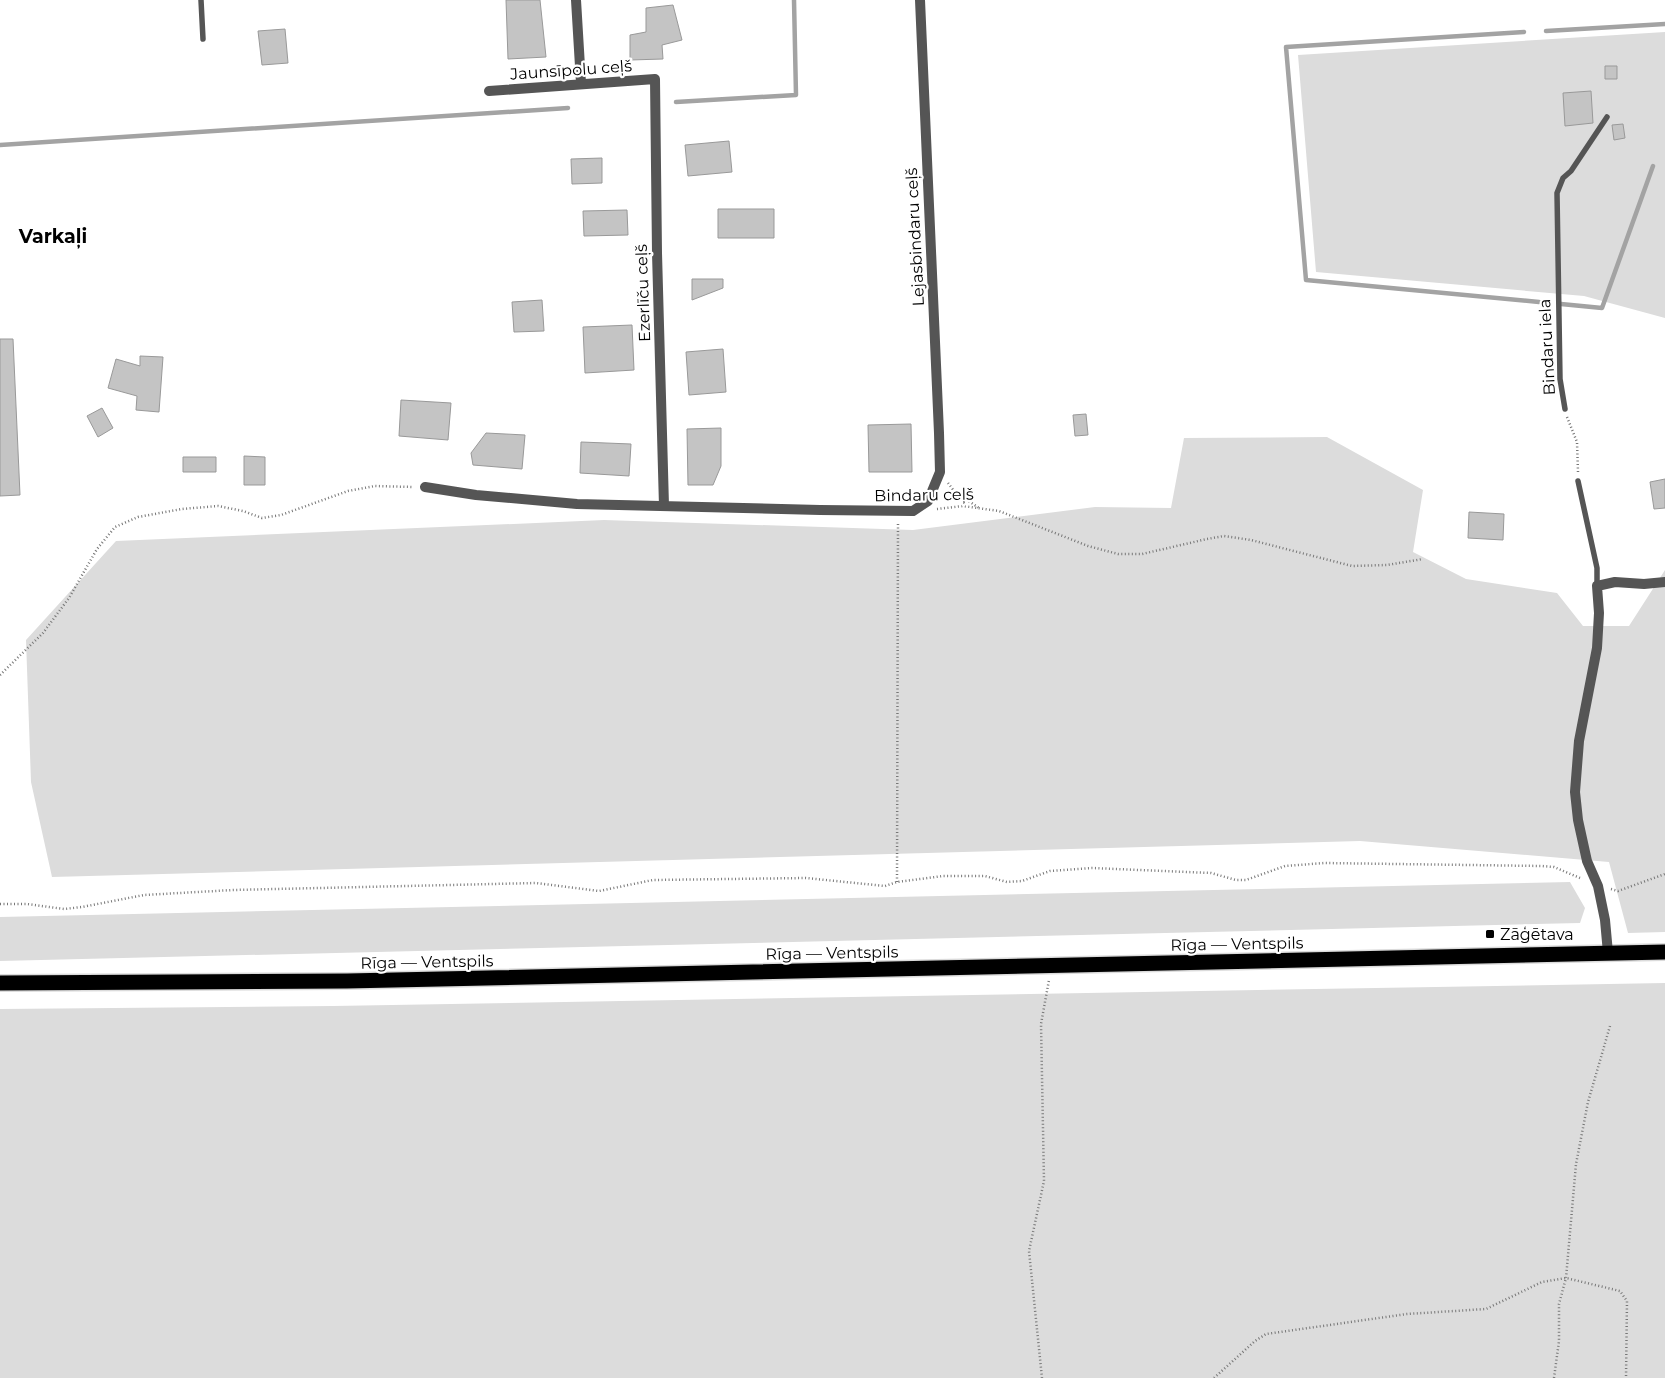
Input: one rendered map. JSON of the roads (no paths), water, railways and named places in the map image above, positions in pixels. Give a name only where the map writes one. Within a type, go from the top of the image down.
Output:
[{"type":"highway","name":"Rīga — Ventspils","points":[[0,983],[347,981],[1665,952]]},
{"type":"street","points":[[576,0],[581,83]]},
{"type":"street","name":"Lejasbindaru ceļš","points":[[913,511],[928,501],[940,472],[920,0]]},
{"type":"street","name":"Jaunsīpolu ceļš","points":[[489,91],[655,79]]},
{"type":"street","name":"Ezerlīču ceļš","points":[[655,79],[657,253],[664,506]]},
{"type":"street","name":"Bindaru ceļš","points":[[425,487],[476,495],[577,504],[913,511]]},
{"type":"street","points":[[1608,953],[1606,920],[1598,886],[1587,862],[1578,820],[1575,792],[1579,741],[1597,648],[1599,612],[1597,586],[1615,582],[1644,584],[1665,582]]},
{"type":"lane","points":[[201,0],[203,39]]},
{"type":"lane","name":"Bindaru iela","points":[[1565,409],[1560,379],[1557,193],[1563,178],[1571,171],[1607,117]]},
{"type":"lane","points":[[1578,481],[1597,568],[1597,586]]},
{"type":"waterway","points":[[676,102],[796,95],[794,0]]},
{"type":"waterway","points":[[1546,31],[1665,24]]},
{"type":"waterway","points":[[1524,32],[1286,47],[1306,280],[1539,302]]},
{"type":"waterway","points":[[0,145],[568,108]]},
{"type":"waterway","points":[[1561,304],[1602,308],[1653,166]]},
{"type":"place","name":"Zāģētava","points":[[1490,934]]},
{"type":"district","name":"Varkaļi","points":[[53,236]]}]
